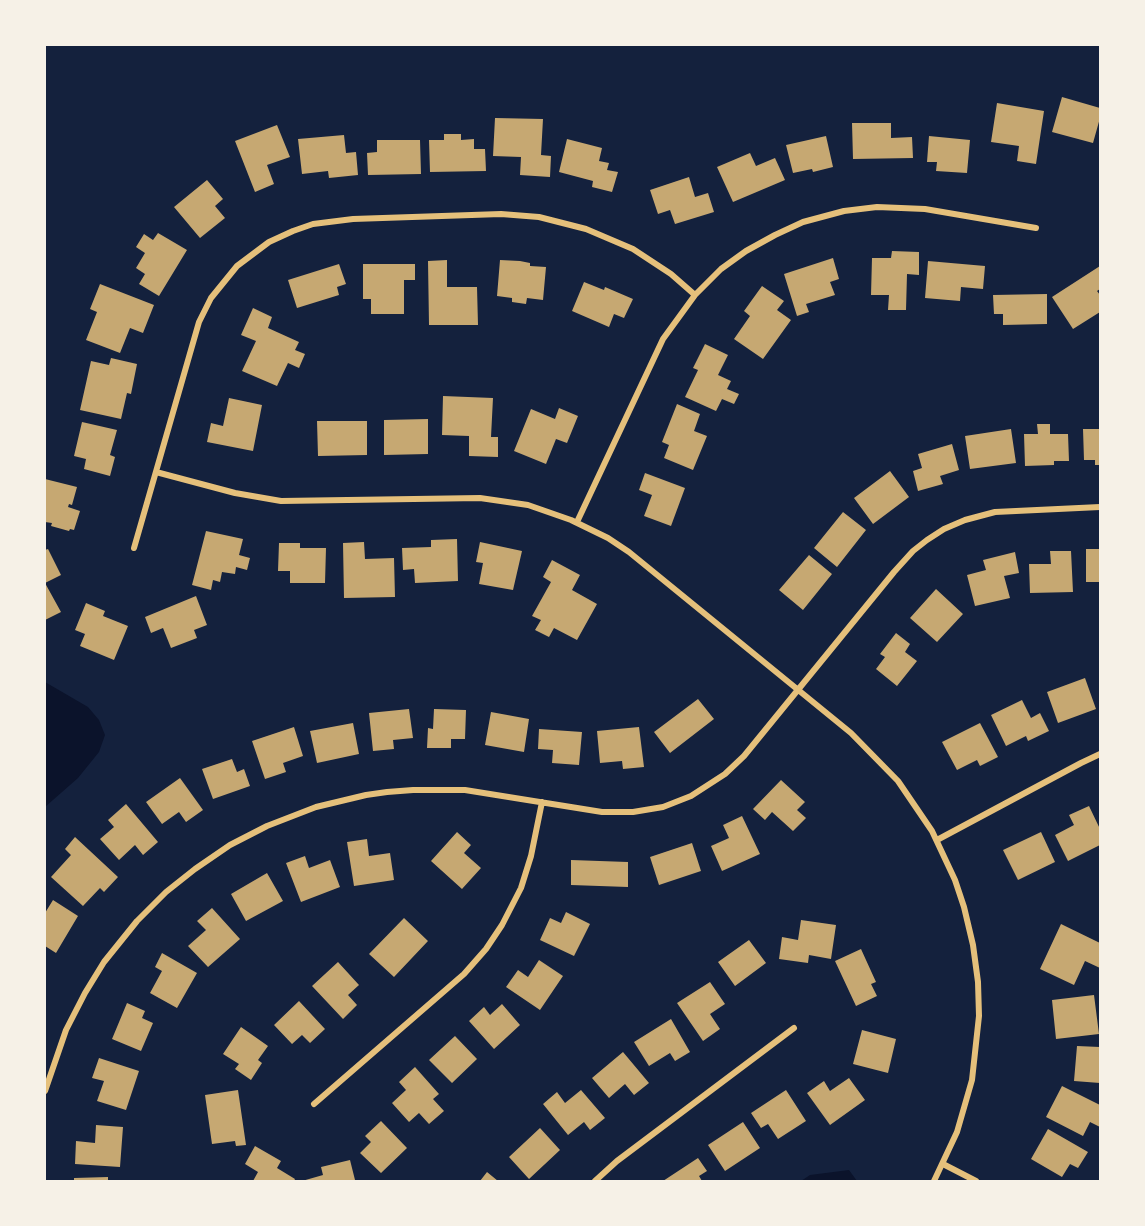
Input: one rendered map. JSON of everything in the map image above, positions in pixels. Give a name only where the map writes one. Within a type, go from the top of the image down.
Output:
[{"type":"street","points":[[577,522],[663,339],[695,295],[721,269],[754,245],[803,222],[877,207],[910,208],[1036,228]]},
{"type":"street","points":[[134,548],[199,322],[211,298],[237,266],[269,242],[313,224],[353,219],[501,214],[539,217],[586,229],[633,249],[671,274],[695,295]]},
{"type":"street","points":[[156,472],[235,493],[280,501],[480,498],[528,505],[577,522],[629,552],[851,733],[880,760],[909,795],[937,840],[955,880],[967,916],[976,964],[979,1000],[972,1080],[957,1132],[934,1181]]},
{"type":"street","points":[[45,1092],[66,1030],[104,962],[137,921],[166,892],[230,845],[286,818],[316,807],[366,795],[413,790],[465,790],[587,810],[633,812],[663,807],[691,796],[725,774],[738,761],[902,563],[927,540],[944,529],[965,520],[1002,510],[1100,507]]},
{"type":"street","points":[[937,840],[1100,754]]},
{"type":"street","points":[[314,1104],[464,974],[486,949],[502,925],[521,888],[531,856],[542,802]]},
{"type":"street","points":[[595,1181],[617,1161],[794,1028]]},
{"type":"street","points":[[943,1164],[976,1181]]},
{"type":"water","points":[[45,682],[88,707],[99,720],[105,735],[99,752],[78,778],[45,807]]},
{"type":"water","points":[[849,1170],[857,1181],[801,1181],[810,1175]]},
{"type":"building","points":[[1062,97],[1100,108],[1100,118],[1093,143],[1052,132]]},
{"type":"building","points":[[997,103],[1044,111],[1036,164],[1017,161],[1019,146],[991,142]]},
{"type":"building","points":[[495,118],[543,119],[541,155],[551,156],[550,177],[520,175],[521,157],[493,156]]},
{"type":"building","points":[[852,123],[891,123],[891,138],[912,137],[913,158],[853,159]]},
{"type":"building","points":[[277,125],[290,157],[267,165],[274,184],[255,192],[235,141]]},
{"type":"building","points":[[444,134],[461,134],[461,140],[474,139],[474,149],[485,149],[486,171],[430,172],[429,140],[444,140]]},
{"type":"building","points":[[344,135],[346,153],[356,152],[358,175],[329,178],[328,171],[302,174],[298,139]]},
{"type":"building","points":[[826,136],[833,167],[813,172],[812,169],[793,173],[786,145]]},
{"type":"building","points":[[929,136],[970,140],[967,173],[936,171],[937,162],[927,162]]},
{"type":"building","points":[[567,139],[602,148],[599,161],[609,163],[607,170],[618,172],[612,192],[592,187],[593,181],[559,172]]},
{"type":"building","points":[[377,140],[420,140],[421,174],[368,175],[367,153],[377,152]]},
{"type":"building","points":[[750,153],[756,166],[775,158],[785,180],[733,202],[717,167]]},
{"type":"building","points":[[689,177],[695,197],[708,193],[714,212],[675,224],[670,210],[658,214],[650,190]]},
{"type":"building","points":[[207,180],[223,199],[215,206],[225,218],[200,238],[174,207]]},
{"type":"building","points":[[158,233],[187,250],[159,296],[139,284],[145,274],[136,268],[145,253],[136,247],[144,234],[153,240]]},
{"type":"building","points":[[892,251],[919,252],[919,275],[907,274],[906,310],[888,310],[889,295],[871,295],[872,258],[891,258]]},
{"type":"building","points":[[833,258],[839,279],[830,282],[835,295],[806,304],[809,312],[797,316],[784,274]]},
{"type":"building","points":[[447,260],[447,287],[477,287],[478,325],[429,325],[428,261]]},
{"type":"building","points":[[500,260],[520,261],[530,263],[530,266],[546,267],[543,300],[527,298],[526,304],[512,302],[512,298],[497,296]]},
{"type":"building","points":[[928,261],[985,266],[983,289],[961,287],[960,301],[925,298]]},
{"type":"building","points":[[339,264],[346,284],[337,287],[339,295],[297,308],[288,280]]},
{"type":"building","points":[[363,264],[415,264],[415,280],[404,280],[404,314],[371,314],[371,299],[363,299]]},
{"type":"building","points":[[1100,266],[1100,289],[1097,291],[1100,295],[1100,312],[1073,329],[1052,297]]},
{"type":"building","points":[[584,282],[604,290],[605,287],[633,299],[624,318],[614,314],[609,327],[572,311]]},
{"type":"building","points":[[100,284],[154,305],[143,333],[130,328],[120,353],[86,340],[97,312],[90,309]]},
{"type":"building","points":[[762,286],[784,301],[777,310],[791,320],[763,359],[734,339],[750,316],[744,311]]},
{"type":"building","points":[[1047,294],[1047,324],[1003,325],[1003,314],[994,314],[993,295]]},
{"type":"building","points":[[253,308],[272,317],[268,328],[299,342],[295,350],[305,354],[299,368],[288,363],[277,386],[242,371],[256,341],[241,335]]},
{"type":"building","points":[[705,344],[728,355],[718,375],[731,381],[727,389],[739,394],[734,404],[722,399],[716,411],[685,397],[698,370],[693,368]]},
{"type":"building","points":[[111,358],[137,364],[131,394],[127,393],[121,419],[80,410],[91,361],[109,365]]},
{"type":"building","points":[[443,396],[493,398],[491,437],[498,437],[498,457],[469,456],[469,436],[442,435]]},
{"type":"building","points":[[229,398],[262,405],[253,451],[207,442],[211,423],[223,426]]},
{"type":"building","points":[[677,404],[700,414],[694,431],[707,436],[693,470],[664,458],[669,445],[662,442]]},
{"type":"building","points":[[559,408],[578,416],[567,443],[556,439],[546,464],[514,451],[531,409],[555,419]]},
{"type":"building","points":[[428,419],[428,454],[384,455],[384,420]]},
{"type":"building","points":[[317,421],[367,421],[367,455],[318,456]]},
{"type":"building","points":[[82,422],[117,430],[110,455],[115,457],[110,476],[84,469],[86,459],[74,456]]},
{"type":"building","points":[[1037,424],[1050,424],[1050,434],[1068,434],[1069,461],[1054,461],[1054,465],[1025,466],[1024,434],[1038,434]]},
{"type":"building","points":[[1011,429],[1016,463],[970,469],[965,436]]},
{"type":"building","points":[[1083,429],[1100,429],[1100,465],[1095,465],[1095,460],[1084,460]]},
{"type":"building","points":[[952,444],[959,470],[940,476],[943,484],[918,491],[913,471],[922,468],[918,454]]},
{"type":"building","points":[[890,471],[909,497],[873,524],[854,498]]},
{"type":"building","points":[[645,473],[685,488],[671,526],[644,516],[652,495],[639,490]]},
{"type":"building","points":[[45,479],[77,487],[72,505],[69,504],[68,507],[80,511],[74,530],[69,531],[45,522]]},
{"type":"building","points":[[843,512],[866,530],[837,567],[814,548]]},
{"type":"building","points":[[206,531],[243,539],[239,555],[250,558],[247,570],[236,567],[235,574],[222,572],[220,582],[213,580],[211,590],[192,585]]},
{"type":"building","points":[[457,539],[458,581],[415,583],[414,569],[403,570],[402,548],[431,547],[431,540]]},
{"type":"building","points":[[364,542],[365,559],[394,558],[395,597],[344,598],[343,543]]},
{"type":"building","points":[[480,542],[522,551],[513,590],[479,584],[483,563],[476,562]]},
{"type":"building","points":[[279,543],[300,543],[300,548],[326,548],[325,583],[290,583],[290,571],[278,571]]},
{"type":"building","points":[[48,549],[61,575],[45,583],[45,550]]},
{"type":"building","points":[[1086,549],[1100,549],[1100,582],[1086,582]]},
{"type":"building","points":[[1050,551],[1071,551],[1073,592],[1030,593],[1029,564],[1051,564]]},
{"type":"building","points":[[1015,552],[1019,573],[1004,576],[1010,598],[975,606],[967,575],[986,570],[983,560]]},
{"type":"building","points":[[809,555],[832,574],[803,610],[779,590]]},
{"type":"building","points":[[552,560],[580,575],[572,590],[597,604],[577,640],[554,628],[549,637],[535,630],[541,620],[532,616],[551,582],[543,577]]},
{"type":"building","points":[[45,583],[61,612],[45,620]]},
{"type":"building","points":[[936,589],[963,614],[937,642],[910,618]]},
{"type":"building","points":[[196,596],[207,625],[194,630],[197,638],[171,648],[163,628],[151,633],[145,617]]},
{"type":"building","points":[[86,603],[105,611],[103,616],[128,626],[114,660],[80,646],[85,634],[75,630]]},
{"type":"building","points":[[896,633],[910,644],[905,652],[917,661],[897,686],[876,669],[885,657],[880,654]]},
{"type":"building","points":[[1085,678],[1096,709],[1058,723],[1047,692]]},
{"type":"building","points":[[698,699],[714,719],[670,753],[654,732]]},
{"type":"building","points":[[1022,700],[1031,718],[1040,713],[1049,731],[1028,741],[1026,736],[1006,746],[991,715]]},
{"type":"building","points":[[409,709],[413,738],[393,740],[394,749],[373,751],[369,713]]},
{"type":"building","points":[[434,709],[466,710],[465,739],[451,739],[451,748],[427,748],[428,728],[433,729]]},
{"type":"building","points":[[491,712],[529,719],[524,752],[485,745]]},
{"type":"building","points":[[353,723],[359,754],[317,763],[310,731]]},
{"type":"building","points":[[980,723],[998,757],[980,766],[977,760],[957,770],[942,742]]},
{"type":"building","points":[[294,727],[303,756],[283,763],[286,772],[265,779],[252,741]]},
{"type":"building","points":[[639,727],[644,767],[623,769],[622,761],[600,763],[597,731]]},
{"type":"building","points":[[539,729],[582,732],[579,765],[552,763],[553,750],[538,749]]},
{"type":"building","points":[[232,759],[237,772],[244,769],[250,786],[213,799],[202,769]]},
{"type":"building","points":[[180,778],[203,810],[186,822],[179,812],[162,824],[146,802]]},
{"type":"building","points":[[781,780],[805,802],[797,810],[806,818],[793,831],[772,812],[765,820],[753,809]]},
{"type":"building","points":[[126,804],[158,842],[143,855],[135,845],[119,860],[100,839],[114,827],[108,820]]},
{"type":"building","points":[[1089,806],[1100,829],[1100,845],[1068,861],[1055,835],[1074,825],[1069,815]]},
{"type":"building","points":[[742,816],[760,854],[722,871],[711,846],[729,838],[723,825]]},
{"type":"building","points":[[457,832],[471,845],[464,853],[481,868],[462,889],[431,861]]},
{"type":"building","points":[[1041,832],[1055,862],[1018,880],[1003,850]]},
{"type":"building","points":[[75,837],[118,877],[104,892],[100,888],[83,906],[51,877],[71,855],[65,849]]},
{"type":"building","points":[[367,839],[369,856],[390,853],[394,880],[354,886],[347,842]]},
{"type":"building","points":[[692,843],[701,871],[659,885],[650,857]]},
{"type":"building","points":[[305,856],[309,868],[330,860],[340,887],[301,902],[286,863]]},
{"type":"building","points":[[571,860],[628,862],[628,887],[571,885]]},
{"type":"building","points":[[267,873],[283,901],[246,921],[231,894]]},
{"type":"building","points":[[53,900],[78,916],[56,953],[45,946],[45,913]]},
{"type":"building","points":[[212,908],[240,939],[208,967],[188,946],[206,930],[197,921]]},
{"type":"building","points":[[566,912],[590,924],[574,956],[540,940],[550,918],[561,923]]},
{"type":"building","points":[[404,918],[428,941],[394,977],[369,954]]},
{"type":"building","points":[[801,920],[836,925],[831,959],[809,955],[808,963],[779,959],[782,937],[798,940]]},
{"type":"building","points":[[1061,924],[1100,943],[1100,968],[1085,961],[1074,985],[1040,969]]},
{"type":"building","points":[[749,940],[766,963],[735,986],[718,962]]},
{"type":"building","points":[[861,949],[876,982],[871,984],[877,996],[856,1006],[835,961]]},
{"type":"building","points":[[162,953],[197,973],[177,1008],[150,993],[162,971],[155,967]]},
{"type":"building","points":[[539,960],[563,976],[540,1010],[506,987],[518,970],[528,977]]},
{"type":"building","points":[[338,962],[359,985],[348,995],[357,1005],[343,1019],[312,986]]},
{"type":"building","points":[[710,982],[725,1004],[710,1014],[720,1029],[703,1041],[677,1003]]},
{"type":"building","points":[[1094,995],[1099,1034],[1056,1039],[1052,1000]]},
{"type":"building","points":[[299,1001],[325,1029],[310,1043],[302,1035],[292,1044],[274,1025]]},
{"type":"building","points":[[127,1003],[145,1011],[142,1018],[153,1023],[141,1051],[112,1039]]},
{"type":"building","points":[[502,1004],[520,1025],[494,1049],[469,1021],[484,1007],[490,1015]]},
{"type":"building","points":[[671,1019],[690,1052],[675,1061],[670,1053],[649,1066],[634,1042]]},
{"type":"building","points":[[241,1027],[268,1046],[258,1060],[262,1063],[251,1080],[235,1069],[239,1064],[223,1054]]},
{"type":"building","points":[[862,1030],[896,1039],[888,1073],[853,1064]]},
{"type":"building","points":[[455,1036],[477,1059],[452,1083],[429,1060]]},
{"type":"building","points":[[1077,1046],[1100,1047],[1100,1083],[1074,1081]]},
{"type":"building","points":[[623,1052],[649,1083],[634,1095],[625,1084],[609,1098],[592,1078]]},
{"type":"building","points":[[99,1058],[139,1071],[126,1110],[97,1101],[104,1081],[92,1078]]},
{"type":"building","points":[[415,1067],[439,1094],[433,1099],[444,1111],[429,1124],[419,1113],[409,1122],[392,1103],[406,1090],[399,1082]]},
{"type":"building","points":[[849,1078],[865,1100],[830,1125],[807,1093],[824,1081],[830,1091]]},
{"type":"building","points":[[1062,1086],[1100,1105],[1100,1127],[1090,1122],[1083,1136],[1046,1117]]},
{"type":"building","points":[[238,1090],[246,1145],[236,1146],[235,1141],[212,1144],[205,1095]]},
{"type":"building","points":[[581,1090],[605,1118],[590,1130],[584,1122],[568,1135],[543,1104],[557,1092],[565,1103]]},
{"type":"building","points":[[786,1090],[806,1121],[778,1139],[768,1124],[761,1128],[751,1113]]},
{"type":"building","points":[[381,1121],[407,1148],[381,1173],[360,1153],[371,1142],[365,1136]]},
{"type":"building","points":[[743,1122],[760,1148],[725,1171],[708,1145]]},
{"type":"building","points":[[96,1125],[123,1127],[120,1167],[75,1164],[76,1141],[95,1143]]},
{"type":"building","points":[[540,1128],[560,1150],[529,1179],[509,1157]]},
{"type":"building","points":[[1048,1129],[1088,1152],[1078,1168],[1070,1164],[1062,1177],[1031,1159]]},
{"type":"building","points":[[255,1146],[281,1161],[277,1168],[295,1179],[294,1181],[253,1181],[258,1172],[245,1164]]},
{"type":"building","points":[[698,1158],[707,1171],[699,1176],[702,1181],[663,1181]]},
{"type":"building","points":[[350,1160],[355,1180],[302,1181],[323,1175],[321,1167]]},
{"type":"building","points":[[487,1172],[498,1181],[480,1181]]},
{"type":"building","points":[[108,1177],[108,1181],[74,1181],[74,1178]]}]
